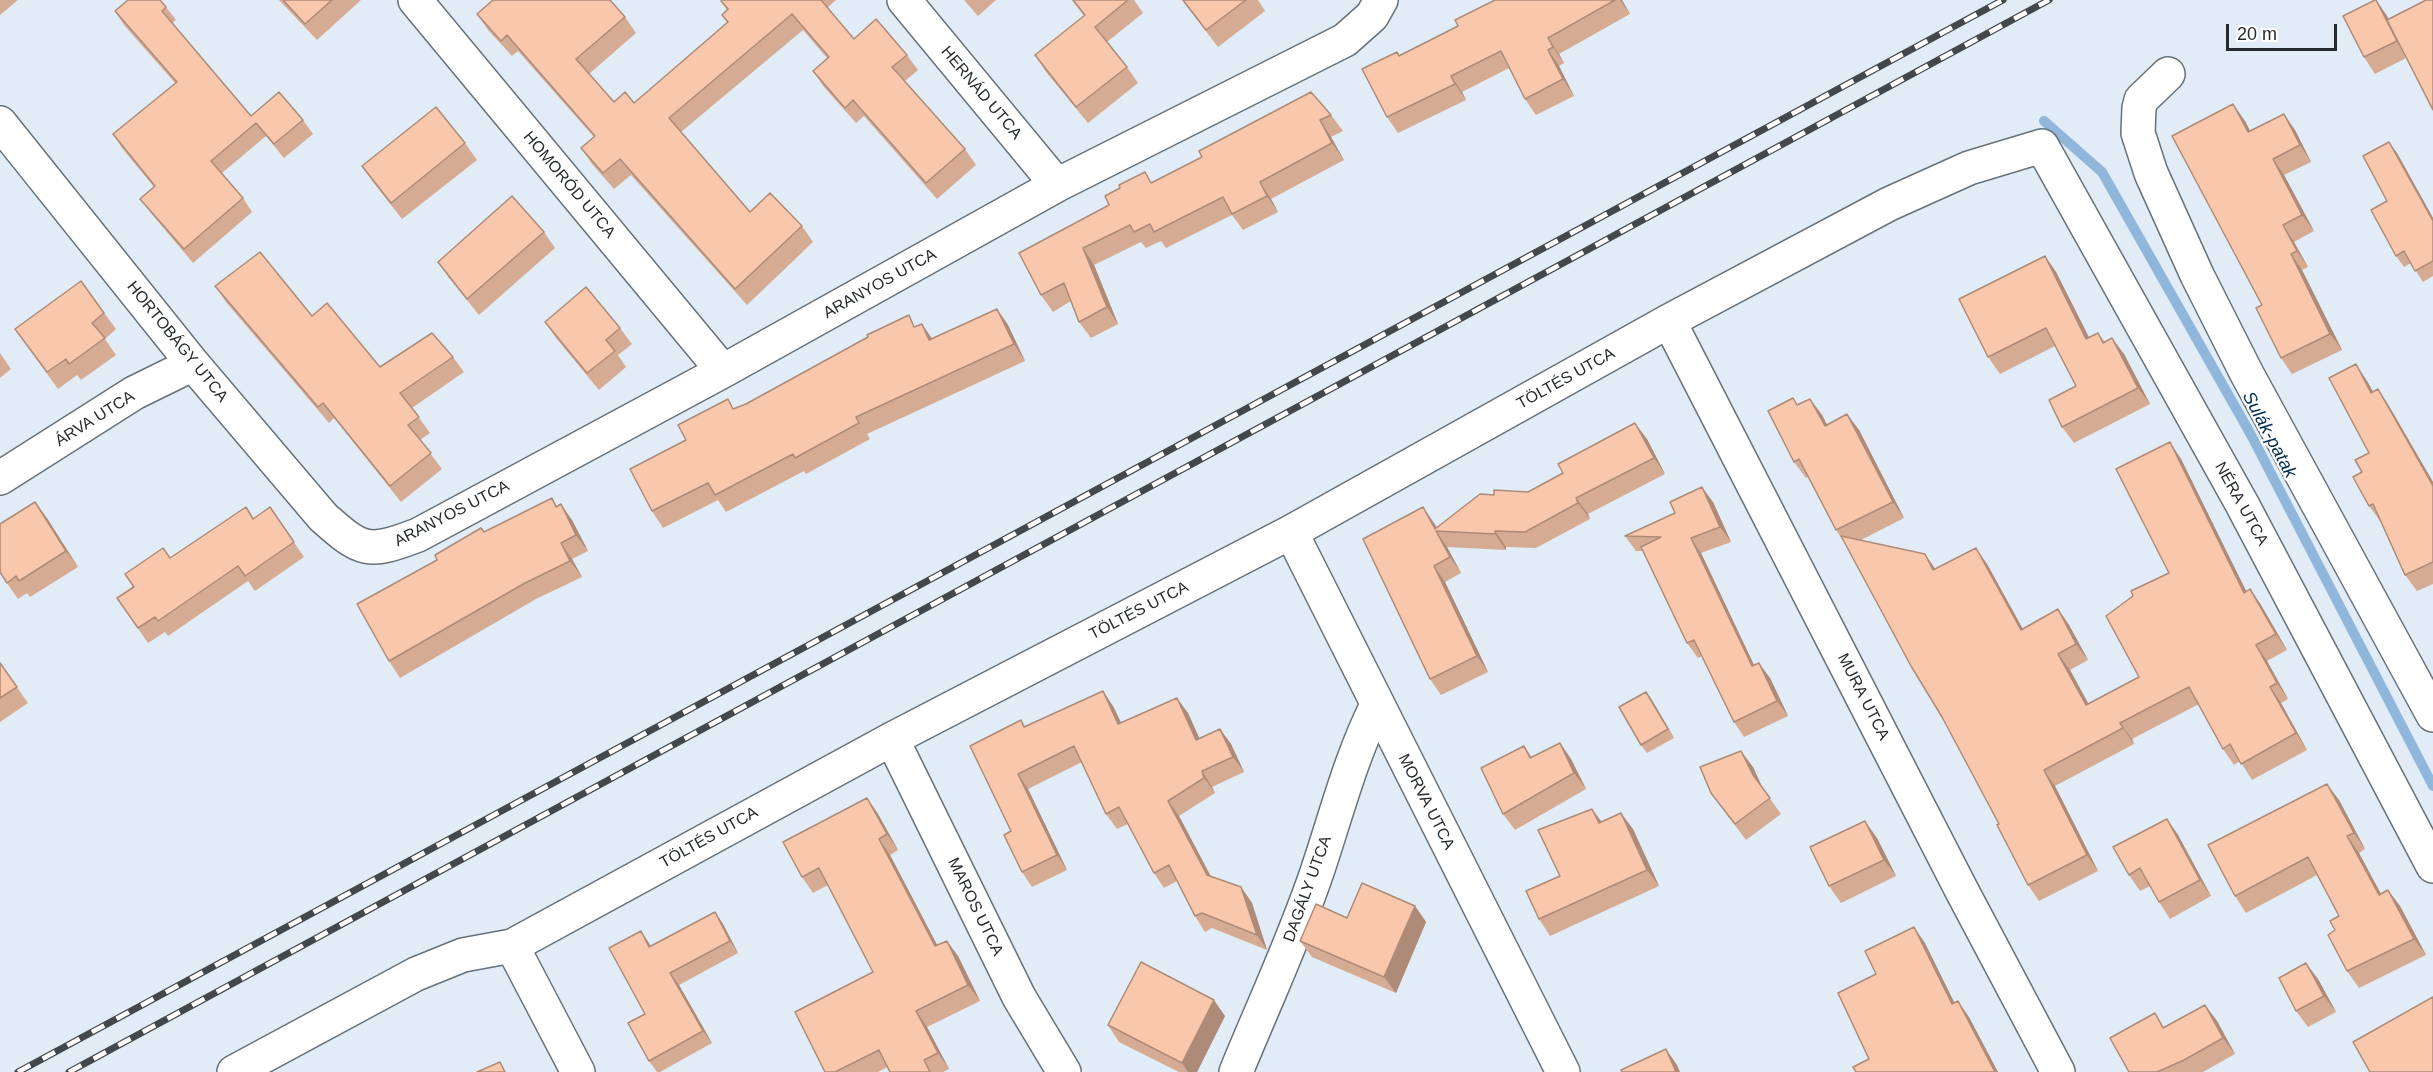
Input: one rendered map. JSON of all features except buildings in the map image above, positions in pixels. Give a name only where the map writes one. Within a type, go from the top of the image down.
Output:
[{"type":"street","name":"HOMORÓD UTCA","points":[[416,0],[723,371]]},
{"type":"street","name":"HERNÁD UTCA","points":[[904,0],[1058,185]]},
{"type":"street","name":"ARANYOS UTCA","points":[[366,548],[389,546],[418,536],[723,371],[1058,185],[1345,40],[1372,16],[1381,0]]},
{"type":"street","points":[[2168,74],[2141,100],[2139,108],[2138,133],[2151,173],[2184,248],[2247,374],[2433,715]]},
{"type":"street","name":"HORTOBÁGY UTCA","points":[[0,123],[193,364],[322,518],[346,538],[366,548]]},
{"type":"street","name":"TÖLTÉS UTCA","points":[[234,1072],[416,974],[463,955],[512,946],[892,739],[1291,532],[1669,321],[1889,204],[1969,168],[2042,146]]},
{"type":"street","name":"NÉRA UTCA","points":[[2042,146],[2242,504],[2433,866]]},
{"type":"street","name":"MURA UTCA","points":[[1669,321],[1962,891],[2058,1072]]},
{"type":"street","name":"ÁRVA UTCA","points":[[0,478],[134,393],[193,364]]},
{"type":"street","name":"MORVA UTCA","points":[[1291,532],[1563,1072]]},
{"type":"street","name":"DAGÁLY UTCA","points":[[1236,1072],[1316,874],[1361,736],[1377,705]]},
{"type":"street","name":"MAROS UTCA","points":[[892,739],[1019,997],[1064,1072]]},
{"type":"street","points":[[512,946],[578,1072]]},
{"type":"waterway","name":"Sulák-patak","points":[[2044,121],[2102,172],[2250,433],[2433,786]]},
{"type":"railway","points":[[18,1072],[2003,0]]},
{"type":"railway","points":[[69,1072],[2049,0]]}]
